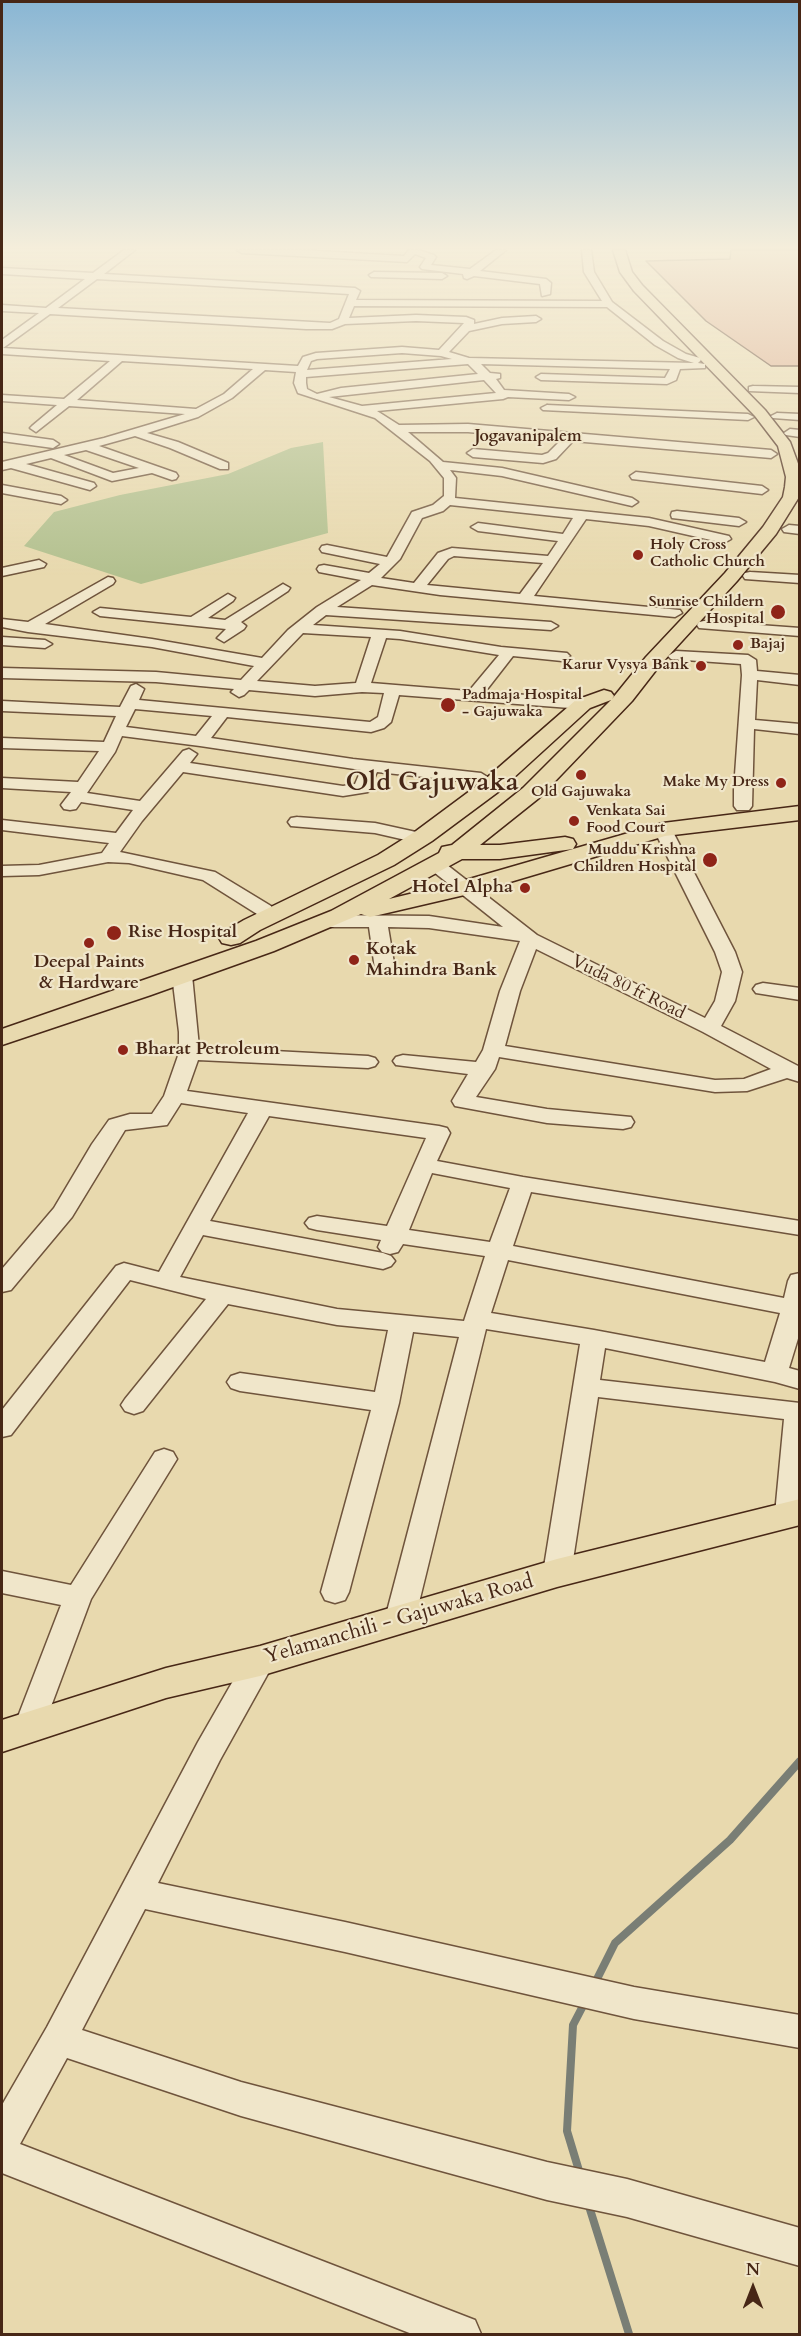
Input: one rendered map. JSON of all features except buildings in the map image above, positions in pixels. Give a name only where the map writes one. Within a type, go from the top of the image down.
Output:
[{"type":"main road","points":[[694,359],[760,431],[770,474],[769,503],[725,548]]},
{"type":"main road","points":[[2,1019],[84,993],[231,938],[261,930],[359,895],[437,856],[496,822],[552,772],[730,577],[770,530],[791,497],[794,477],[785,445],[708,359]]},
{"type":"main road","points":[[437,856],[465,827],[621,694],[675,613],[697,589]]},
{"type":"main road","points":[[231,938],[252,925],[386,860],[424,836],[490,788],[583,704],[621,694]]},
{"type":"main road","points":[[437,856],[525,850],[574,842],[664,816],[800,800]]},
{"type":"main road","points":[[2,1037],[266,946],[332,919],[465,888],[663,830],[800,813]]},
{"type":"main road","points":[[496,822],[526,840],[539,843],[574,842]]},
{"type":"main road","points":[[437,856],[495,872],[549,864]]},
{"type":"main road","points":[[332,919],[359,895]]},
{"type":"main road","name":"Yelamanchili - Gajuwaka Road","points":[[15,1731],[166,1683],[260,1661],[557,1573],[794,1513]]},
{"type":"street","points":[[36,428],[119,359]]},
{"type":"street","points":[[136,359],[341,373],[470,361],[676,366],[698,363]]},
{"type":"street","points":[[307,359],[302,371],[302,391],[315,398],[362,409],[379,416],[424,450],[441,458],[630,506],[739,522]]},
{"type":"street","points":[[362,409],[501,398],[503,396],[486,376],[470,361],[464,359]]},
{"type":"street","points":[[689,359],[698,363]]},
{"type":"street","points":[[533,377],[667,381],[672,378],[676,366]]},
{"type":"street","points":[[5,465],[136,433],[202,412],[228,396],[262,367]]},
{"type":"street","points":[[315,398],[341,391],[486,376],[509,376]]},
{"type":"street","points":[[753,389],[800,390]]},
{"type":"street","points":[[501,393],[580,397]]},
{"type":"street","points":[[2,398],[202,412]]},
{"type":"street","points":[[625,399],[648,402],[648,413]]},
{"type":"street","points":[[547,408],[748,417]]},
{"type":"street","points":[[777,416],[800,417]]},
{"type":"street","points":[[396,429],[468,428],[570,436],[770,474]]},
{"type":"street","points":[[136,433],[174,445],[224,466]]},
{"type":"street","points":[[460,452],[543,459],[552,456],[570,436]]},
{"type":"street","points":[[2,437],[82,447],[172,476]]},
{"type":"street","points":[[51,454],[112,477],[155,469]]},
{"type":"street","points":[[108,857],[178,766],[265,663],[322,610],[372,579],[390,562],[414,518],[420,513],[442,506],[447,501],[450,478],[441,458]]},
{"type":"street","points":[[5,465],[90,486]]},
{"type":"street","points":[[636,476],[770,474]]},
{"type":"street","points":[[2,489],[61,500]]},
{"type":"street","points":[[447,501],[582,515],[630,506],[659,524],[725,548]]},
{"type":"street","points":[[524,599],[582,515]]},
{"type":"street","points":[[478,527],[567,538]]},
{"type":"street","points":[[327,549],[390,562]]},
{"type":"street","points":[[417,588],[443,556],[452,552],[553,560]]},
{"type":"street","points":[[2,572],[39,564]]},
{"type":"street","points":[[324,568],[417,588],[675,613]]},
{"type":"street","points":[[750,576],[800,579]]},
{"type":"street","points":[[4,676],[32,633],[108,581]]},
{"type":"street","points":[[100,612],[196,620],[227,631],[283,588]]},
{"type":"street","points":[[75,633],[117,598]]},
{"type":"street","points":[[196,620],[228,598]]},
{"type":"street","points":[[322,610],[551,626]]},
{"type":"street","points":[[76,796],[110,747],[118,731],[129,708],[147,648],[176,618]]},
{"type":"street","points":[[2,623],[32,633],[265,663]]},
{"type":"street","points":[[704,625],[800,632]]},
{"type":"street","points":[[300,628],[420,638],[562,656]]},
{"type":"street","points":[[2,641],[32,633],[75,633],[147,648]]},
{"type":"street","points":[[362,687],[380,634]]},
{"type":"street","points":[[474,695],[509,651]]},
{"type":"street","points":[[676,656],[748,660],[750,675],[742,789],[743,806]]},
{"type":"street","points":[[750,675],[800,680]]},
{"type":"street","points":[[4,676],[137,677],[315,691],[362,687],[583,704]]},
{"type":"street","points":[[2,706],[223,712],[371,727],[385,719],[393,689]]},
{"type":"street","points":[[748,724],[800,729]]},
{"type":"street","points":[[118,731],[371,766],[481,778]]},
{"type":"street","points":[[2,743],[110,747]]},
{"type":"street","points":[[178,766],[343,791],[362,788],[371,766]]},
{"type":"street","points":[[2,783],[145,807]]},
{"type":"street","points":[[297,822],[375,828],[410,836]]},
{"type":"street","points":[[2,825],[121,839]]},
{"type":"street","points":[[663,830],[721,942],[732,972],[724,1001],[710,1028]]},
{"type":"street","name":"Vuda 80 ft Road","points":[[437,856],[465,888],[527,937],[710,1028],[794,1073]]},
{"type":"street","points":[[2,871],[39,870],[108,857],[150,862],[209,876],[264,910]]},
{"type":"street","points":[[332,919],[429,922],[527,937],[494,1050],[484,1070],[463,1101],[547,1116],[623,1122]]},
{"type":"street","points":[[378,922],[385,969]]},
{"type":"street","points":[[4,1278],[64,1212],[117,1125],[130,1121],[159,1120],[175,1096],[189,1053],[189,1032],[182,975]]},
{"type":"street","points":[[763,989],[800,994]]},
{"type":"street","points":[[494,1050],[715,1086],[747,1085],[794,1073]]},
{"type":"street","points":[[189,1053],[368,1062]]},
{"type":"street","points":[[403,1061],[484,1070]]},
{"type":"street","points":[[175,1096],[438,1133],[381,1267],[196,1226]]},
{"type":"street","points":[[165,1282],[262,1108]]},
{"type":"street","points":[[424,1165],[523,1184],[800,1228]]},
{"type":"street","points":[[400,1619],[475,1324],[523,1184]]},
{"type":"street","points":[[316,1223],[499,1251],[794,1308]]},
{"type":"street","points":[[2,1428],[124,1271],[222,1295],[337,1317],[402,1324],[475,1324],[594,1338],[775,1373],[800,1380]]},
{"type":"street","points":[[775,1373],[800,1281]]},
{"type":"street","points":[[134,1405],[222,1295]]},
{"type":"street","points":[[335,1592],[386,1403],[402,1324]]},
{"type":"street","points":[[557,1573],[594,1338]]},
{"type":"street","points":[[240,1382],[386,1403]]},
{"type":"street","points":[[586,1387],[799,1412],[794,1513]]},
{"type":"street","points":[[15,1731],[78,1596],[164,1459]]},
{"type":"street","points":[[2,1582],[78,1596]]},
{"type":"street","points":[[2,2139],[59,2039],[209,1751],[260,1661]]},
{"type":"street","points":[[136,1893],[557,1984],[634,2003],[800,2032]]},
{"type":"street","points":[[59,2039],[242,2099],[547,2181],[627,2198],[800,2247]]},
{"type":"street","points":[[2,2155],[461,2334]]},
{"type":"green space","points":[[323,442],[328,533],[141,584],[24,546],[54,512],[120,495],[228,474],[291,448]]},
{"type":"waterway","points":[[595,1983],[615,1943],[730,1840],[800,1761]]},
{"type":"waterway","points":[[580,2174],[567,2131],[573,2025],[585,2002]]},
{"type":"waterway","points":[[588,2203],[629,2334]]},
{"type":"place","name":"Holy Cross Catholic Church","points":[[638,555]]},
{"type":"place","name":"Sunrise Childern Hospital","points":[[778,612]]},
{"type":"place","name":"Bajaj","points":[[738,645]]},
{"type":"place","name":"Karur Vysya Bank","points":[[701,666]]},
{"type":"place","name":"Padmaja Hospital - Gajuwaka","points":[[448,705]]},
{"type":"place","name":"Old Gajuwaka","points":[[581,775]]},
{"type":"place","name":"Make My Dress","points":[[781,783]]},
{"type":"place","name":"Venkata Sai Food Court","points":[[574,821]]},
{"type":"place","name":"Muddu Krishna Children Hospital","points":[[710,860]]},
{"type":"place","name":"Hotel Alpha","points":[[525,888]]},
{"type":"place","name":"Rise Hospital","points":[[114,933]]},
{"type":"place","name":"Deepal Paints & Hardware","points":[[89,943]]},
{"type":"place","name":"Kotak Mahindra Bank","points":[[354,960]]},
{"type":"place","name":"Bharat Petroleum","points":[[123,1050]]},
{"type":"district","name":"Jogavanipalem","points":[[528,437]]},
{"type":"district","name":"Old Gajuwaka","points":[[432,784]]}]
